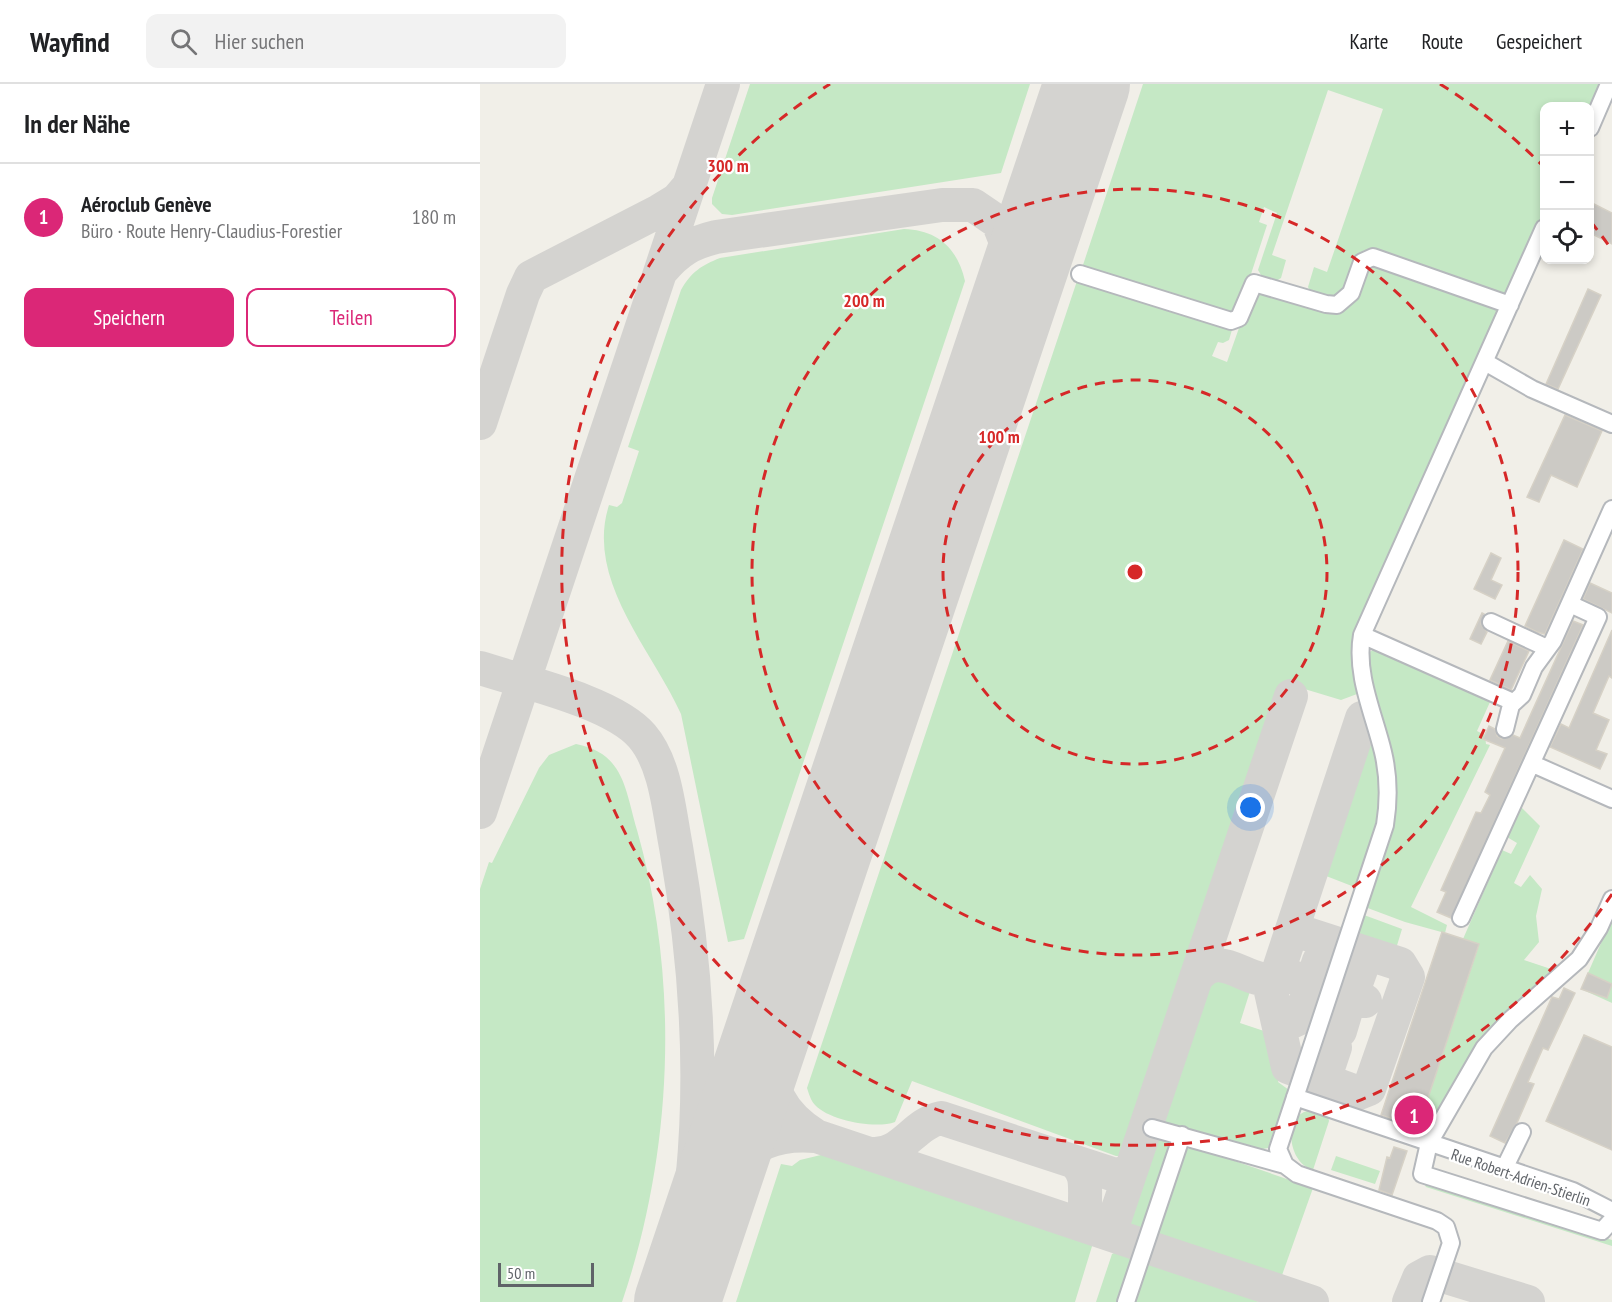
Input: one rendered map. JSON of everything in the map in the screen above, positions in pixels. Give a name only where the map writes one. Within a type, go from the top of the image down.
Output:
[{"type":"street","points":[[1594,119],[1609,84]]},
{"type":"street","points":[[1285,1166],[1278,1149],[1375,862],[1388,811],[1387,774],[1360,666],[1362,635],[1540,239]]},
{"type":"street","points":[[1080,274],[1231,321],[1241,314],[1254,282],[1326,304],[1337,305],[1351,293],[1362,262],[1373,257],[1510,305]]},
{"type":"street","points":[[1485,362],[1541,393],[1612,424]]},
{"type":"street","points":[[1505,729],[1514,702],[1522,695],[1534,667],[1553,641],[1612,509]]},
{"type":"street","points":[[1461,918],[1598,617],[1570,604]]},
{"type":"street","points":[[1491,622],[1547,648]]},
{"type":"street","points":[[1362,635],[1514,702]]},
{"type":"street","points":[[1533,764],[1612,799]]},
{"type":"street","points":[[1612,899],[1599,928],[1578,959],[1510,1020],[1484,1048],[1429,1143],[1422,1174],[1602,1231],[1612,1220]]},
{"type":"street","name":"Rue Robert-Adrien-Stierlin","points":[[1295,1097],[1573,1191],[1612,1211]]},
{"type":"street","points":[[1152,1128],[1285,1166],[1298,1174],[1443,1223],[1449,1231],[1451,1243],[1431,1302]]},
{"type":"street","points":[[1504,1169],[1521,1132]]},
{"type":"street","points":[[1126,1302],[1182,1135]]},
{"type":"green space","points":[[750,84],[1030,84],[1001,173],[732,215],[722,214],[712,204],[712,198]]},
{"type":"green space","points":[[1143,84],[1601,84],[1594,102],[1540,102],[1540,220],[1510,288],[1502,297],[1364,250],[1348,292],[1338,300],[1311,293],[1308,287],[1314,267],[1327,272],[1383,109],[1328,90],[1272,255],[1286,260],[1281,278],[1276,281],[1264,280],[1258,270],[1277,213],[1264,207],[1259,222],[1267,225],[1237,317],[1082,268]]},
{"type":"green space","points":[[904,229],[927,233],[945,243],[957,260],[965,281],[744,939],[728,942],[681,714],[613,587],[606,560],[604,533],[609,505],[617,507],[622,503],[639,451],[628,447],[681,290],[693,274],[702,266],[720,258]]},
{"type":"green space","points":[[1370,263],[1499,306],[1498,315],[1356,626],[1351,649],[1357,694],[1341,700],[1288,684],[1132,1147],[1126,1156],[1116,1156],[912,1081],[895,1122],[865,1124],[842,1119],[822,1111],[812,1102],[807,1088],[1078,278],[1234,323],[1229,340],[1223,343],[1218,342],[1212,356],[1227,362],[1251,294],[1257,291],[1328,311]]},
{"type":"green space","points":[[1375,648],[1488,698],[1490,702],[1477,731],[1485,735],[1486,744],[1490,745],[1411,907],[1447,925],[1445,933],[1405,922],[1365,907],[1389,835],[1366,660],[1366,655]]},
{"type":"green space","points":[[1366,722],[1373,748],[1379,788],[1376,824],[1357,888],[1321,874],[1327,855],[1321,852]]},
{"type":"green space","points":[[576,744],[604,755],[620,775],[637,830],[651,888],[660,947],[665,1007],[665,1067],[652,1186],[639,1245],[622,1302],[480,1302],[480,889],[489,862],[492,863],[539,768],[549,755]]},
{"type":"green space","points":[[1521,807],[1540,826],[1514,883],[1521,887],[1530,875],[1542,889],[1536,916],[1539,942],[1524,960],[1557,971],[1480,1043],[1434,1117],[1428,1113],[1431,1106],[1426,1104],[1479,945],[1463,939],[1502,850],[1511,854],[1517,843],[1507,837]]},
{"type":"green space","points":[[1364,915],[1402,929],[1395,952],[1355,938]]},
{"type":"green space","points":[[1612,918],[1612,1003],[1581,989]]},
{"type":"green space","points":[[1215,973],[1247,982],[1251,988],[1240,1023],[1270,1033],[1280,1077],[1278,1082],[1289,1090],[1268,1148],[1258,1150],[1180,1126],[1176,1128],[1152,1125],[1201,981]]},
{"type":"green space","points":[[1308,1111],[1328,1116],[1329,1121],[1313,1170],[1304,1166],[1298,1158],[1291,1139],[1295,1121],[1300,1114]]},
{"type":"green space","points":[[1151,1133],[1169,1138],[1175,1145],[1149,1221],[1140,1229],[1128,1224],[1127,1218]]},
{"type":"green space","points":[[1194,1147],[1313,1188],[1281,1278],[1159,1237],[1156,1227],[1184,1150]]},
{"type":"green space","points":[[825,1154],[1093,1243],[1075,1302],[736,1302],[781,1164],[792,1166],[800,1160]]},
{"type":"green space","points":[[1336,1156],[1380,1171],[1375,1184],[1331,1170]]},
{"type":"green space","points":[[1421,1178],[1612,1240],[1612,1246],[1426,1187]]},
{"type":"green space","points":[[1118,1251],[1245,1292],[1245,1296],[1259,1302],[1096,1302],[1112,1254]]},
{"type":"building","points":[[1594,204],[1612,213],[1612,244],[1594,235]]},
{"type":"building","points":[[1588,289],[1601,295],[1558,389],[1546,384]]},
{"type":"building","points":[[1565,415],[1602,431],[1577,487],[1551,475],[1539,502],[1527,497]]},
{"type":"building","points":[[1564,540],[1583,549],[1545,634],[1525,626]]},
{"type":"building","points":[[1491,553],[1501,558],[1491,580],[1502,585],[1495,599],[1474,589]]},
{"type":"building","points":[[1590,583],[1612,593],[1612,613],[1583,599]]},
{"type":"building","points":[[1482,613],[1484,614],[1481,624],[1487,632],[1481,644],[1470,639]]},
{"type":"building","points":[[1573,621],[1583,625],[1451,918],[1437,912],[1446,892],[1441,890],[1476,812],[1481,813],[1490,795],[1485,792],[1505,748],[1483,739],[1489,726],[1495,729],[1497,736],[1502,739],[1513,735],[1520,738]]},
{"type":"building","points":[[1612,630],[1612,678],[1609,676],[1593,713],[1609,720],[1596,750],[1607,754],[1600,769],[1550,747],[1561,724],[1569,728]]},
{"type":"building","points":[[1508,641],[1529,651],[1511,690],[1490,680]]},
{"type":"building","points":[[1442,932],[1479,944],[1418,1128],[1381,1115]]},
{"type":"building","points":[[1588,973],[1612,984],[1607,998],[1581,989]]},
{"type":"building","points":[[1564,988],[1575,993],[1548,1050],[1543,1048],[1528,1082],[1534,1084],[1517,1123],[1505,1143],[1490,1136],[1552,997],[1559,999]]},
{"type":"building","points":[[1584,1035],[1612,1047],[1612,1150],[1546,1121]]},
{"type":"building","points":[[1394,1147],[1407,1151],[1392,1195],[1379,1190],[1387,1157],[1390,1158]]},
{"type":"taxiway","points":[[480,812],[723,84]]},
{"type":"taxiway","points":[[480,423],[523,294],[531,277],[659,211],[677,200],[689,186]]},
{"type":"taxiway","points":[[662,270],[686,249],[716,237],[942,205],[973,205],[998,222],[1021,280]]},
{"type":"taxiway","points":[[480,668],[566,694],[610,713],[642,736],[650,747],[661,774],[685,904],[696,1018],[696,1131],[692,1188],[673,1302]]},
{"type":"taxiway","points":[[1100,1231],[1107,1230],[1113,1224],[1291,696]]},
{"type":"taxiway","points":[[1197,977],[1207,968],[1217,965],[1258,978],[1268,979],[1277,975],[1362,718]]},
{"type":"taxiway","points":[[1263,979],[1269,983],[1288,1067],[1359,1093],[1369,1089],[1408,977],[1400,964],[1304,933],[1295,933],[1290,938]]},
{"type":"taxiway","points":[[1315,1079],[1326,1074],[1335,1047],[1330,1036],[1340,1031],[1348,1004],[1343,993],[1354,989],[1364,961],[1359,951]]},
{"type":"taxiway","points":[[1289,1023],[1300,1018],[1319,961]]},
{"type":"taxiway","points":[[1277,975],[1283,974],[1365,1001]]},
{"type":"taxiway","points":[[763,1045],[773,1086],[784,1108],[816,1136]]},
{"type":"taxiway","points":[[872,1154],[892,1150],[923,1126],[941,1118],[1112,1174],[1125,1175],[1132,1168]]},
{"type":"taxiway","points":[[718,1178],[751,1150],[762,1144],[785,1137],[816,1136],[1312,1302]]},
{"type":"taxiway","points":[[1074,1162],[1084,1176],[1085,1210],[1091,1227]]},
{"type":"taxiway","points":[[1409,1302],[1419,1278],[1430,1272],[1528,1302]]},
{"type":"runway","points":[[677,1302],[1087,84]]},
{"type":"place","name":"Aéroclub Genève","points":[[1414,1115]]}]
